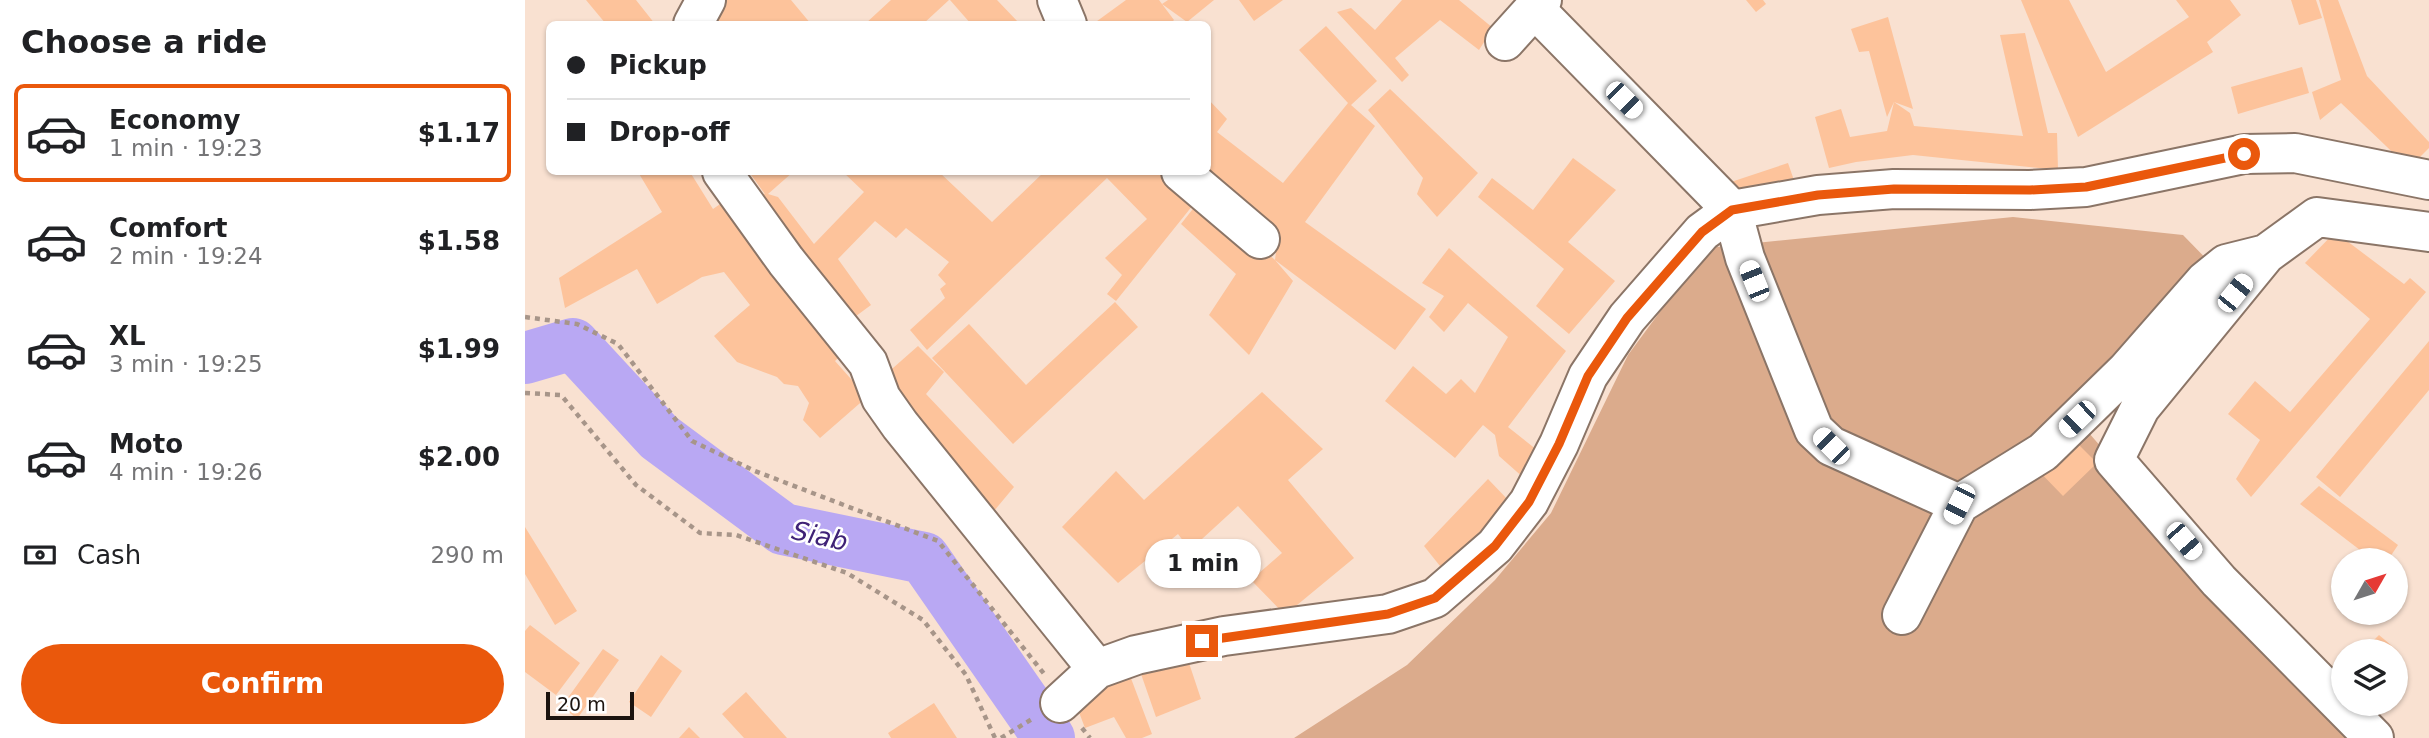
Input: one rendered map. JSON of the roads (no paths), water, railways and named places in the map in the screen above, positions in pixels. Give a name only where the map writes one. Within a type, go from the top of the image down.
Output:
[{"type":"street","points":[[695,21],[706,0]]},
{"type":"street","points":[[1056,0],[1066,21]]},
{"type":"street","points":[[1505,41],[1538,4],[1732,210],[1745,258],[1814,430],[1831,446],[1959,504]]},
{"type":"street","points":[[1062,701],[1097,669],[1136,655],[1224,636],[1388,614],[1435,598],[1495,546],[1529,502],[1559,444],[1588,376],[1627,318],[1702,232],[1732,210],[1818,195],[1894,189],[2030,190],[2086,187],[2244,154],[2294,153],[2429,180]]},
{"type":"street","points":[[724,175],[786,261],[868,363],[881,398],[900,425],[1097,669]]},
{"type":"street","points":[[1185,175],[1260,239]]},
{"type":"street","points":[[2374,738],[2219,581],[2114,460],[2140,408],[2266,254],[2317,217],[2429,232]]},
{"type":"street","points":[[1902,615],[1959,504],[2043,452],[2127,370],[2205,281],[2226,264],[2266,254]]},
{"type":"waterway","name":"Siab","points":[[525,358],[573,344],[659,437],[783,529],[924,558],[1049,738]]}]
